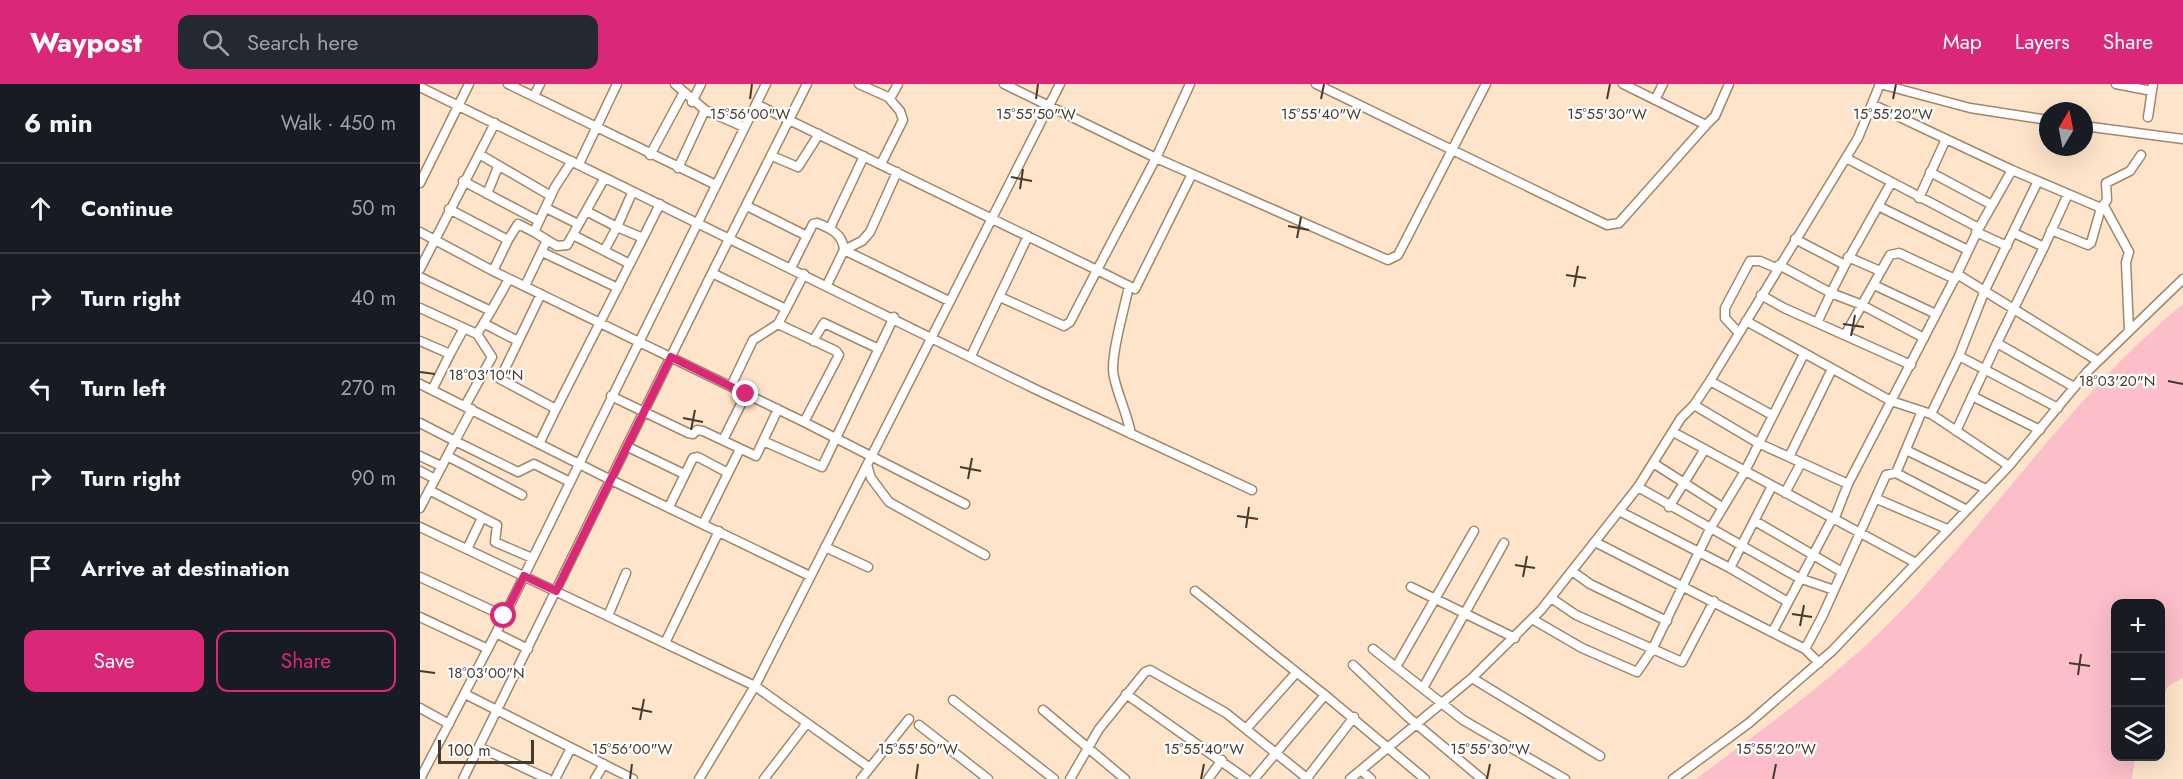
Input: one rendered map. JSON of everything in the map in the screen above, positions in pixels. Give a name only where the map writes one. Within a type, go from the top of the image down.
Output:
[{"type":"street","points":[[420,183],[469,84]]},
{"type":"street","points":[[508,84],[650,155],[716,185]]},
{"type":"street","points":[[534,96],[540,84]]},
{"type":"street","points":[[534,232],[551,196],[575,162],[617,84]]},
{"type":"street","points":[[675,84],[693,102],[705,110],[744,127]]},
{"type":"street","points":[[693,102],[701,84]]},
{"type":"street","points":[[420,779],[496,633],[568,481],[766,84]]},
{"type":"street","points":[[463,779],[807,84]]},
{"type":"street","points":[[859,84],[888,97],[900,111],[903,120],[881,164]]},
{"type":"street","points":[[888,97],[892,95],[898,84]]},
{"type":"street","points":[[1004,84],[1156,158],[1391,260],[1398,255],[1486,84]]},
{"type":"street","points":[[699,779],[755,686],[1060,84]]},
{"type":"street","points":[[999,297],[1068,325],[1156,158],[1190,84]]},
{"type":"street","points":[[1316,84],[1607,225],[1619,223],[1715,116],[1729,84]]},
{"type":"street","points":[[1623,84],[1706,124]]},
{"type":"street","points":[[1655,99],[1663,84]]},
{"type":"street","points":[[1350,779],[1472,678],[1515,638],[1551,598],[1638,488],[1687,411],[1694,405],[1710,381],[1846,158],[1874,105],[1880,84],[1970,108],[2039,119]]},
{"type":"street","points":[[2116,84],[2153,87],[2148,117]]},
{"type":"street","points":[[421,89],[1131,434],[1252,490]]},
{"type":"street","points":[[650,155],[684,92]]},
{"type":"street","points":[[756,104],[1135,288],[1192,174]]},
{"type":"street","points":[[1874,105],[2012,170],[2103,207],[2129,252],[2126,262],[2129,331]]},
{"type":"street","points":[[678,168],[705,110]]},
{"type":"street","points":[[420,269],[495,123]]},
{"type":"street","points":[[2093,127],[2183,139]]},
{"type":"street","points":[[772,156],[798,167],[819,134]]},
{"type":"street","points":[[1919,198],[1946,139]]},
{"type":"street","points":[[479,154],[551,196]]},
{"type":"street","points":[[2051,230],[2083,243],[2091,243],[2107,200],[2106,183],[2130,171],[2141,155]]},
{"type":"street","points":[[830,228],[864,156]]},
{"type":"street","points":[[1846,158],[2007,246]]},
{"type":"street","points":[[487,194],[498,167]]},
{"type":"street","points":[[1773,631],[1812,555],[1833,520],[1848,484],[1956,277],[1978,230],[2012,170]]},
{"type":"street","points":[[844,250],[861,241],[870,232],[897,172]]},
{"type":"street","points":[[1930,172],[1992,205]]},
{"type":"street","points":[[493,271],[518,224],[562,247],[567,245],[603,178]]},
{"type":"street","points":[[1931,414],[1959,356],[1985,290],[2038,181]]},
{"type":"street","points":[[463,182],[539,221]]},
{"type":"street","points":[[1818,321],[1846,261],[1860,242],[1891,183]]},
{"type":"street","points":[[604,251],[632,192]]},
{"type":"street","points":[[1956,431],[2068,194]]},
{"type":"street","points":[[539,444],[660,204]]},
{"type":"street","points":[[747,206],[807,236]]},
{"type":"street","points":[[1878,206],[1968,250]]},
{"type":"street","points":[[546,208],[578,224]]},
{"type":"street","points":[[449,209],[508,240]]},
{"type":"street","points":[[586,211],[643,238]]},
{"type":"street","points":[[792,268],[814,222],[830,228],[843,242],[844,250],[827,285]]},
{"type":"street","points":[[420,232],[493,271],[778,409],[964,504]]},
{"type":"street","points":[[2014,233],[2044,247]]},
{"type":"street","points":[[573,235],[630,264]]},
{"type":"street","points":[[971,356],[1028,236]]},
{"type":"street","points":[[1795,239],[1846,261],[1880,271]]},
{"type":"street","points":[[525,286],[548,240]]},
{"type":"street","points":[[844,250],[949,301]]},
{"type":"street","points":[[542,252],[618,288]]},
{"type":"street","points":[[1845,335],[1887,258],[1899,253],[1985,290],[2098,361]]},
{"type":"street","points":[[1739,333],[1725,318],[1725,308],[1750,261],[1760,261],[1862,305],[1924,338]]},
{"type":"street","points":[[712,273],[786,309]]},
{"type":"street","points":[[730,386],[753,340],[777,324],[804,274]]},
{"type":"street","points":[[420,277],[491,311]]},
{"type":"street","points":[[477,334],[485,324],[509,279]]},
{"type":"street","points":[[1673,779],[1749,723],[1819,663],[1860,624],[1965,510],[2009,466],[2098,361],[2183,279]]},
{"type":"street","points":[[1874,285],[1936,314]]},
{"type":"street","points":[[1129,286],[1117,339],[1113,372],[1117,396],[1125,409],[1131,434]]},
{"type":"street","points":[[500,379],[541,294]]},
{"type":"street","points":[[1761,295],[1784,308],[1818,321],[1911,364]]},
{"type":"street","points":[[420,308],[463,330],[477,334],[492,357],[455,441],[420,508]]},
{"type":"street","points":[[763,441],[822,468],[894,318]]},
{"type":"street","points":[[1746,321],[1891,401],[1931,414],[2009,466]]},
{"type":"street","points":[[813,340],[824,323],[879,349]]},
{"type":"street","points":[[485,324],[518,341]]},
{"type":"street","points":[[777,324],[836,351],[839,357],[804,422]]},
{"type":"street","points":[[432,390],[463,330]]},
{"type":"street","points":[[420,341],[450,354]]},
{"type":"street","points":[[1997,343],[2074,387]]},
{"type":"street","points":[[1532,619],[1582,648],[1637,672],[1653,650],[1710,529],[1745,471],[1804,354]]},
{"type":"street","points":[[1959,356],[2058,408]]},
{"type":"street","points":[[1789,457],[1832,369]]},
{"type":"street","points":[[485,371],[556,409]]},
{"type":"street","points":[[1710,381],[1772,415]]},
{"type":"street","points":[[420,384],[810,576]]},
{"type":"street","points":[[723,440],[746,394]]},
{"type":"street","points":[[611,396],[688,433],[693,434],[697,430],[756,456],[778,409]]},
{"type":"street","points":[[1972,396],[2040,430]]},
{"type":"street","points":[[1694,405],[1758,443],[1848,484]]},
{"type":"street","points":[[1896,473],[1922,411]]},
{"type":"street","points":[[420,423],[518,472],[534,464],[568,481]]},
{"type":"street","points":[[1673,432],[1860,535],[1916,563]]},
{"type":"street","points":[[628,447],[684,474]]},
{"type":"street","points":[[703,524],[740,449]]},
{"type":"street","points":[[1669,507],[1705,449]]},
{"type":"street","points":[[1906,450],[1986,489]]},
{"type":"street","points":[[420,456],[441,466]]},
{"type":"street","points":[[447,456],[522,495]]},
{"type":"street","points":[[669,507],[693,458],[698,457],[729,473]]},
{"type":"street","points":[[1653,463],[1722,507]]},
{"type":"street","points":[[1785,493],[1801,464]]},
{"type":"street","points":[[867,465],[871,478],[889,502],[985,555]]},
{"type":"street","points":[[420,471],[435,479]]},
{"type":"street","points":[[1805,649],[1877,499],[1886,475],[1896,473],[1965,510]]},
{"type":"street","points":[[1730,568],[1772,486]]},
{"type":"street","points":[[1638,488],[1740,547],[1800,578],[1834,590]]},
{"type":"street","points":[[429,490],[498,527],[495,542],[532,558]]},
{"type":"street","points":[[1877,499],[1947,530]]},
{"type":"street","points":[[1619,512],[1730,568],[1788,602]]},
{"type":"street","points":[[468,549],[482,518]]},
{"type":"street","points":[[1755,520],[1842,572]]},
{"type":"street","points":[[420,527],[755,686],[870,768]]},
{"type":"street","points":[[665,643],[719,531]]},
{"type":"street","points":[[1396,667],[1474,531]]},
{"type":"street","points":[[1595,542],[1773,631],[1805,649],[1819,663]]},
{"type":"street","points":[[1423,688],[1504,543]]},
{"type":"street","points":[[825,547],[868,567]]},
{"type":"street","points":[[1572,571],[1600,589],[1667,621]]},
{"type":"street","points":[[608,616],[626,573]]},
{"type":"street","points":[[420,577],[504,616]]},
{"type":"street","points":[[1411,587],[1515,638]]},
{"type":"street","points":[[1194,591],[1354,717],[1425,779]]},
{"type":"street","points":[[1551,598],[1576,615],[1682,662],[1714,601]]},
{"type":"street","points":[[420,617],[488,649]]},
{"type":"street","points":[[496,633],[528,648]]},
{"type":"street","points":[[1373,649],[1463,720],[1565,779]]},
{"type":"street","points":[[1353,665],[1482,779]]},
{"type":"street","points":[[1070,779],[1099,729],[1145,672],[1153,670],[1226,713],[1307,778],[1354,717]]},
{"type":"street","points":[[1246,729],[1296,673]]},
{"type":"street","points":[[1472,678],[1600,756]]},
{"type":"street","points":[[465,694],[633,779]]},
{"type":"street","points":[[1126,694],[1246,779]]},
{"type":"street","points":[[1254,779],[1325,695]]},
{"type":"street","points":[[953,700],[1054,779]]},
{"type":"street","points":[[420,708],[449,724]]},
{"type":"street","points":[[1043,710],[1125,779]]},
{"type":"street","points":[[861,779],[909,719]]},
{"type":"street","points":[[764,779],[807,723]]},
{"type":"street","points":[[919,726],[988,779]]},
{"type":"street","points":[[479,747],[542,778]]},
{"type":"street","points":[[555,779],[571,748]]},
{"type":"street","points":[[1208,779],[1222,760]]},
{"type":"street","points":[[595,779],[604,764]]},
{"type":"street","points":[[1361,770],[1371,779]]},
{"type":"shaded area","points":[[2183,304],[2183,678],[2168,686],[2165,693],[2165,599],[2111,599],[2111,761],[2134,761],[2132,779],[1696,779],[1814,690],[1881,631],[1957,550],[2064,422],[2141,341]]},
{"type":"route","points":[[504,616],[524,576],[556,591],[671,357],[746,394]]}]
